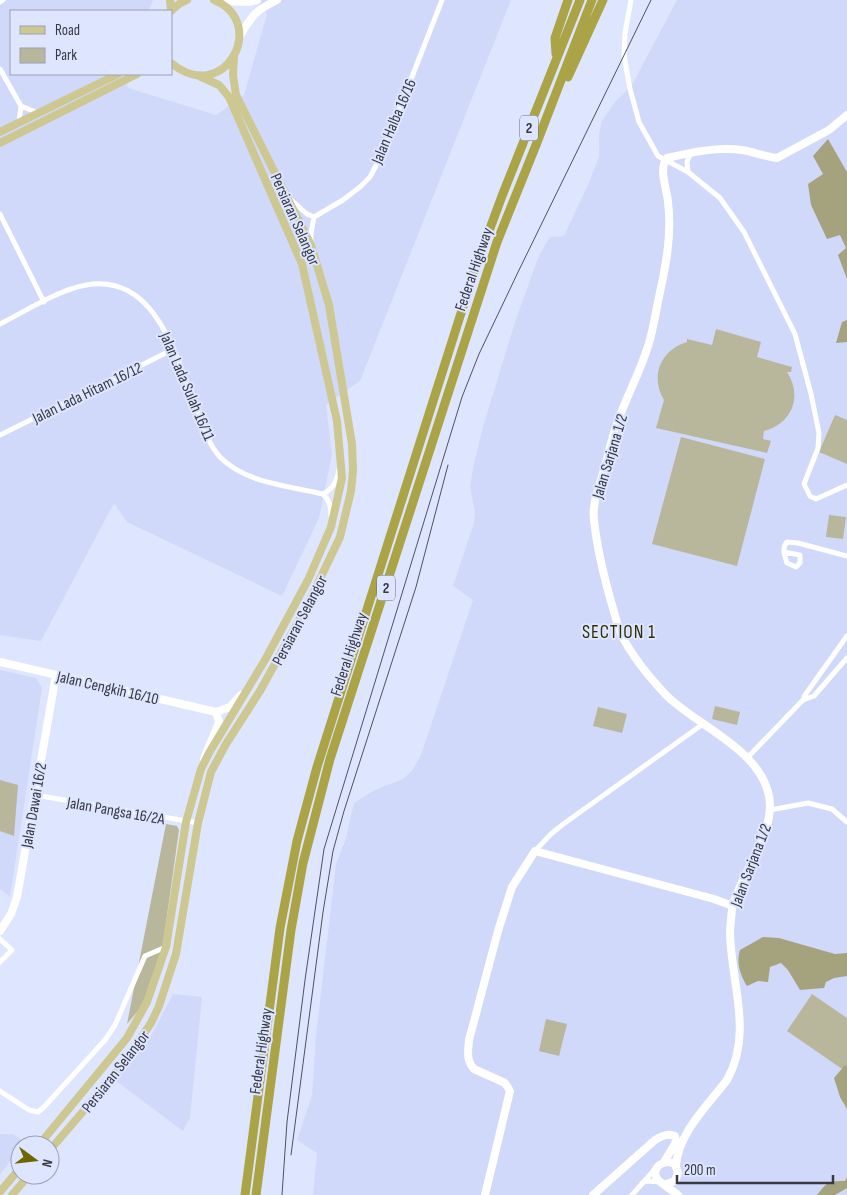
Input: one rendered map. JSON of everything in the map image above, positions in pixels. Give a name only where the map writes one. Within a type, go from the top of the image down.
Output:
[{"type":"highway","points":[[556,59],[555,38],[568,0]]},
{"type":"highway","name":"Federal Highway","points":[[245,1195],[280,928],[297,840],[312,785],[475,269],[580,0]]},
{"type":"highway","name":"Federal Highway","points":[[256,1195],[291,930],[303,863],[330,759],[487,272],[514,196],[536,145],[592,0]]},
{"type":"highway","points":[[536,145],[603,0]]},
{"type":"main road","points":[[172,10],[187,0]]},
{"type":"main road","points":[[199,76],[210,75],[228,65],[238,47],[240,36],[238,25],[226,7],[215,0]]},
{"type":"main road","name":"Persiaran Selangor","points":[[60,1138],[122,1066],[151,1023],[159,1006],[176,954],[198,823],[209,779],[217,760],[264,684],[308,604],[334,551],[346,516],[351,491],[353,470],[352,444],[329,305],[311,245],[236,95],[233,75],[234,56]]},
{"type":"main road","points":[[172,64],[181,71]]},
{"type":"main road","name":"Persiaran Selangor","points":[[47,1135],[127,1038],[147,1002],[166,947],[186,822],[201,769],[253,681],[304,587],[331,527],[342,478],[337,421],[302,264],[229,97],[219,85],[199,76],[172,69]]},
{"type":"main road","points":[[0,132],[116,75]]},
{"type":"main road","points":[[0,143],[135,75]]},
{"type":"main road","points":[[0,1192],[10,1180]]},
{"type":"main road","points":[[12,1195],[20,1185]]},
{"type":"street","points":[[215,0],[249,2],[257,0]]},
{"type":"street","points":[[240,36],[253,15],[261,8],[277,0]]},
{"type":"street","name":"Jalan Halba 16/16","points":[[314,217],[351,195],[370,176],[381,156],[442,0]]},
{"type":"street","points":[[631,0],[625,33],[624,54],[638,122],[658,156],[688,172],[720,198],[744,232],[795,334],[811,394],[819,433],[818,448],[804,484],[806,489],[810,496],[816,499],[847,486]]},
{"type":"street","points":[[0,69],[21,106],[19,122]]},
{"type":"street","points":[[21,106],[38,113]]},
{"type":"street","points":[[665,161],[667,158],[691,152],[728,149],[744,150],[778,158],[828,130],[847,115]]},
{"type":"street","points":[[688,172],[687,162],[691,152]]},
{"type":"street","name":"Jalan Sarjana 1/2","points":[[665,161],[662,169],[667,190],[670,222],[667,262],[647,350],[615,431],[594,503],[598,546],[620,632],[644,669],[662,689],[703,724],[748,758],[767,788],[770,810],[764,834],[733,906],[730,929],[740,1009],[738,1050],[727,1080],[687,1132],[677,1157],[676,1166]]},
{"type":"street","points":[[288,197],[307,214],[314,217],[311,245]]},
{"type":"street","points":[[0,214],[44,302]]},
{"type":"street","name":"Jalan Lada Sulah 16/11","points":[[0,324],[66,291],[86,285],[100,284],[122,288],[136,296],[150,308],[163,325],[208,436],[221,458],[242,472],[256,478],[323,494]]},
{"type":"street","name":"Jalan Lada Hitam 16/12","points":[[0,435],[174,349]]},
{"type":"street","points":[[331,527],[331,506],[323,494],[332,489],[336,483],[341,454]]},
{"type":"street","points":[[784,552],[785,544],[792,542],[847,556]]},
{"type":"street","points":[[748,758],[803,700],[847,636]]},
{"type":"street","points":[[803,700],[814,696],[847,658]]},
{"type":"street","name":"Jalan Cengkih 16/10","points":[[0,662],[216,712]]},
{"type":"street","name":"Jalan Dawai 16/2","points":[[0,931],[11,914],[15,903],[56,675]]},
{"type":"street","points":[[201,769],[219,722],[216,712],[230,707],[253,681]]},
{"type":"street","points":[[485,1195],[510,1090],[505,1082],[474,1069],[467,1057],[469,1040],[498,931],[512,888],[535,851],[562,824],[703,724]]},
{"type":"street","name":"Jalan Pangsa 16/2A","points":[[34,795],[198,823]]},
{"type":"street","points":[[770,810],[808,803],[832,809],[847,822]]},
{"type":"street","points":[[535,851],[678,889],[733,906]]},
{"type":"street","points":[[0,939],[12,950],[0,962]]},
{"type":"street","points":[[0,1091],[29,1110],[38,1112],[44,1107],[105,1040],[115,1025],[145,956],[166,947]]},
{"type":"street","points":[[593,1195],[655,1140],[666,1135],[676,1136],[676,1142],[656,1174],[663,1183],[678,1195]]},
{"type":"street","points":[[632,1195],[641,1183],[661,1164],[671,1162],[676,1166],[678,1173],[676,1179],[671,1184],[648,1181],[641,1183]]},
{"type":"street","points":[[676,1179],[682,1195]]},
{"type":"shaded area","points":[[0,0],[153,0],[149,10],[10,10],[10,75],[125,75],[128,88],[216,115],[244,95],[267,14],[257,0],[511,0],[360,381],[326,405],[332,455],[319,518],[282,596],[127,522],[114,503],[41,641],[0,635]]},
{"type":"shaded area","points":[[677,0],[847,0],[847,1195],[313,1195],[317,1153],[297,1140],[312,1095],[316,1036],[336,864],[346,838],[354,803],[375,790],[403,779],[412,771],[421,755],[473,600],[453,586],[474,523],[475,512],[470,487],[474,463],[515,322],[538,258],[550,237],[564,236],[588,185],[599,157],[599,134],[602,121],[615,102],[632,85]]},
{"type":"shaded area","points":[[828,139],[847,172],[847,279],[838,255],[846,248],[840,235],[827,239],[811,205],[808,184],[823,174],[813,156]]},
{"type":"shaded area","points":[[847,320],[847,342],[836,343],[842,322]]},
{"type":"shaded area","points":[[0,670],[36,678],[42,688],[10,897],[0,889]]},
{"type":"shaded area","points":[[763,937],[779,938],[835,954],[847,953],[847,976],[834,978],[826,982],[824,988],[800,990],[788,970],[781,963],[770,967],[768,982],[758,981],[747,986],[739,968],[740,950]]},
{"type":"shaded area","points":[[173,994],[202,997],[190,1118],[183,1131],[116,1081],[151,1036]]},
{"type":"shaded area","points":[[845,1065],[847,1066],[847,1109],[840,1097],[834,1078]]},
{"type":"shaded area","points":[[0,1134],[13,1134],[14,1135],[10,1135],[10,1162],[0,1174]]},
{"type":"shaded area","points":[[847,1177],[847,1188],[835,1195],[817,1195],[829,1183],[845,1181]]},
{"type":"green space","points":[[716,329],[761,342],[757,357],[792,367],[791,372],[787,372],[794,390],[792,408],[782,422],[764,431],[763,439],[771,441],[767,453],[656,428],[664,400],[660,391],[658,374],[664,358],[670,351],[687,342],[687,339],[712,345]]},
{"type":"green space","points":[[835,415],[847,420],[847,464],[819,452]]},
{"type":"green space","points":[[681,437],[765,459],[737,566],[652,544]]},
{"type":"green space","points":[[829,515],[846,517],[843,539],[826,537]]},
{"type":"green space","points":[[715,706],[740,712],[737,725],[712,719]]},
{"type":"green space","points":[[598,707],[627,714],[622,733],[593,726]]},
{"type":"green space","points":[[0,780],[18,785],[14,836],[0,831]]},
{"type":"green space","points":[[166,824],[177,826],[179,830],[162,951],[146,1001],[127,1024]]},
{"type":"green space","points":[[812,994],[847,1018],[847,1068],[845,1071],[787,1031]]},
{"type":"green space","points":[[546,1019],[567,1024],[559,1056],[539,1051]]},
{"type":"tram line","points":[[282,1195],[287,1122],[324,849],[462,397],[479,354],[651,0]]},
{"type":"tram line","points":[[291,1155],[323,912],[333,851],[344,811],[416,587],[448,465]]},
{"type":"district","name":"SECTION 1","points":[[619,631]]}]
